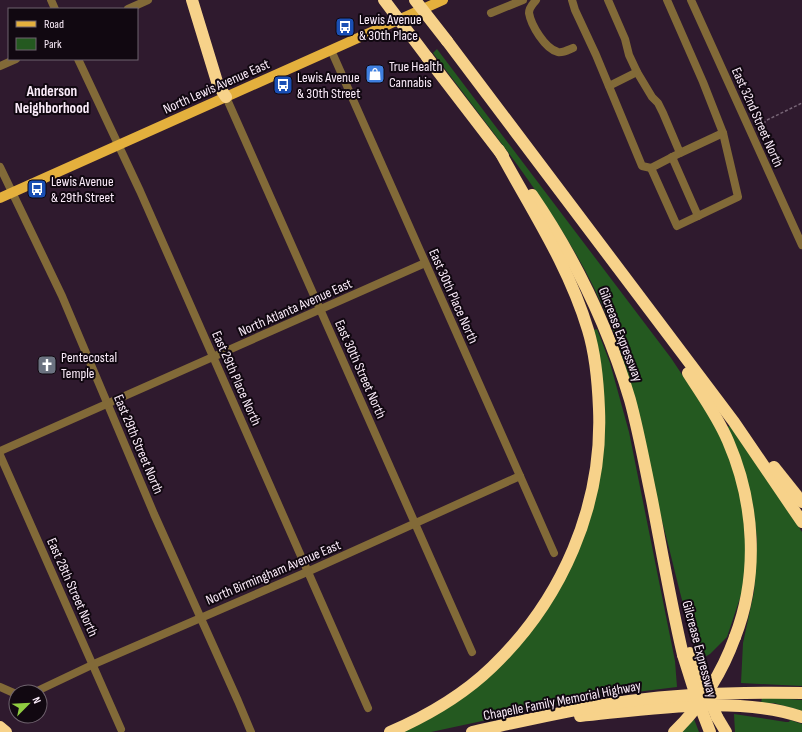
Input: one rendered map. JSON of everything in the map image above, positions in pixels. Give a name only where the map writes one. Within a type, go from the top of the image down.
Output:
[{"type":"highway","points":[[192,0],[218,85],[226,97]]},
{"type":"highway","points":[[199,0],[226,97]]},
{"type":"highway","name":"Gilcrease Expressway","points":[[384,0],[499,150],[532,196],[564,245],[587,288],[610,341],[630,401],[638,430],[674,616],[686,654],[695,693],[710,732]]},
{"type":"highway","name":"Gilcrease Expressway","points":[[415,0],[680,350],[760,459],[802,522]]},
{"type":"highway","points":[[390,732],[421,717],[455,697],[491,668],[523,633],[548,599],[570,559],[587,511],[594,478],[599,444],[599,393],[594,354],[589,331],[569,278],[499,150]]},
{"type":"highway","points":[[651,311],[722,429],[733,453],[743,483],[749,516],[750,561],[748,595],[741,621],[722,667],[709,690],[674,732]]},
{"type":"highway","points":[[680,350],[802,502]]},
{"type":"highway","points":[[686,654],[726,732]]},
{"type":"highway","name":"Chapelle Family Memorial Highway","points":[[472,732],[582,708],[644,699],[680,695],[746,692],[802,693]]},
{"type":"highway","points":[[511,724],[675,707],[747,706],[802,717]]},
{"type":"highway","points":[[0,727],[5,732]]},
{"type":"highway","points":[[0,731],[5,732]]},
{"type":"main road","name":"North Lewis Avenue East","points":[[0,198],[443,0]]},
{"type":"street","points":[[130,8],[148,0]]},
{"type":"street","points":[[491,13],[523,0]]},
{"type":"street","points":[[536,0],[531,4],[529,12],[533,25],[540,37],[556,52],[573,48]]},
{"type":"street","points":[[572,0],[574,10],[609,86],[642,166],[652,168],[723,133]]},
{"type":"street","points":[[608,0],[637,72],[652,97],[658,103],[680,153]]},
{"type":"street","points":[[652,168],[677,226],[738,197],[723,133],[703,82],[667,0]]},
{"type":"street","name":"East 32nd Street North","points":[[691,0],[802,245]]},
{"type":"street","name":"East 30th Place North","points":[[331,50],[554,553]]},
{"type":"street","points":[[0,66],[14,60]]},
{"type":"street","name":"East 29th Place North","points":[[78,60],[140,191],[368,708]]},
{"type":"street","points":[[609,86],[637,72]]},
{"type":"street","name":"East 30th Street North","points":[[226,97],[472,652]]},
{"type":"street","points":[[672,157],[698,216]]},
{"type":"street","name":"East 29th Street North","points":[[0,167],[62,296],[154,514],[238,701],[250,732]]},
{"type":"street","name":"North Atlanta Avenue East","points":[[0,451],[425,263]]},
{"type":"street","name":"East 28th Street North","points":[[0,455],[94,664],[121,729]]},
{"type":"street","name":"North Birmingham Avenue East","points":[[48,686],[94,664],[307,572],[520,476]]},
{"type":"path","points":[[759,133],[760,127],[768,120],[802,103]]},
{"type":"green space","points":[[437,49],[671,358],[709,415],[727,449],[739,485],[744,519],[746,556],[742,592],[727,637],[710,654],[701,659],[684,606],[628,380],[610,323],[593,286],[553,216],[506,150],[433,53]]},
{"type":"green space","points":[[597,329],[610,363],[629,432],[675,661],[677,687],[588,698],[431,732],[400,732],[421,722],[532,629],[597,487],[593,330]]},
{"type":"green space","points":[[730,426],[802,532],[802,686],[741,683],[743,643],[754,592],[757,540],[753,505],[742,462],[727,427]]},
{"type":"green space","points":[[762,697],[802,700],[802,711],[774,703],[761,703]]},
{"type":"green space","points":[[734,714],[786,722],[789,722],[790,720],[802,724],[802,732],[735,732]]},
{"type":"green space","points":[[694,719],[699,732],[682,732]]},
{"type":"place","name":"Lewis Avenue & 30th Place","points":[[345,27]]},
{"type":"place","name":"True Health Cannabis","points":[[375,74]]},
{"type":"place","name":"Lewis Avenue & 30th Street","points":[[283,85]]},
{"type":"place","name":"Lewis Avenue & 29th Street","points":[[37,189]]},
{"type":"place","name":"Pentecostal Temple","points":[[47,365]]},
{"type":"district","name":"Anderson Neighborhood","points":[[52,100]]}]
